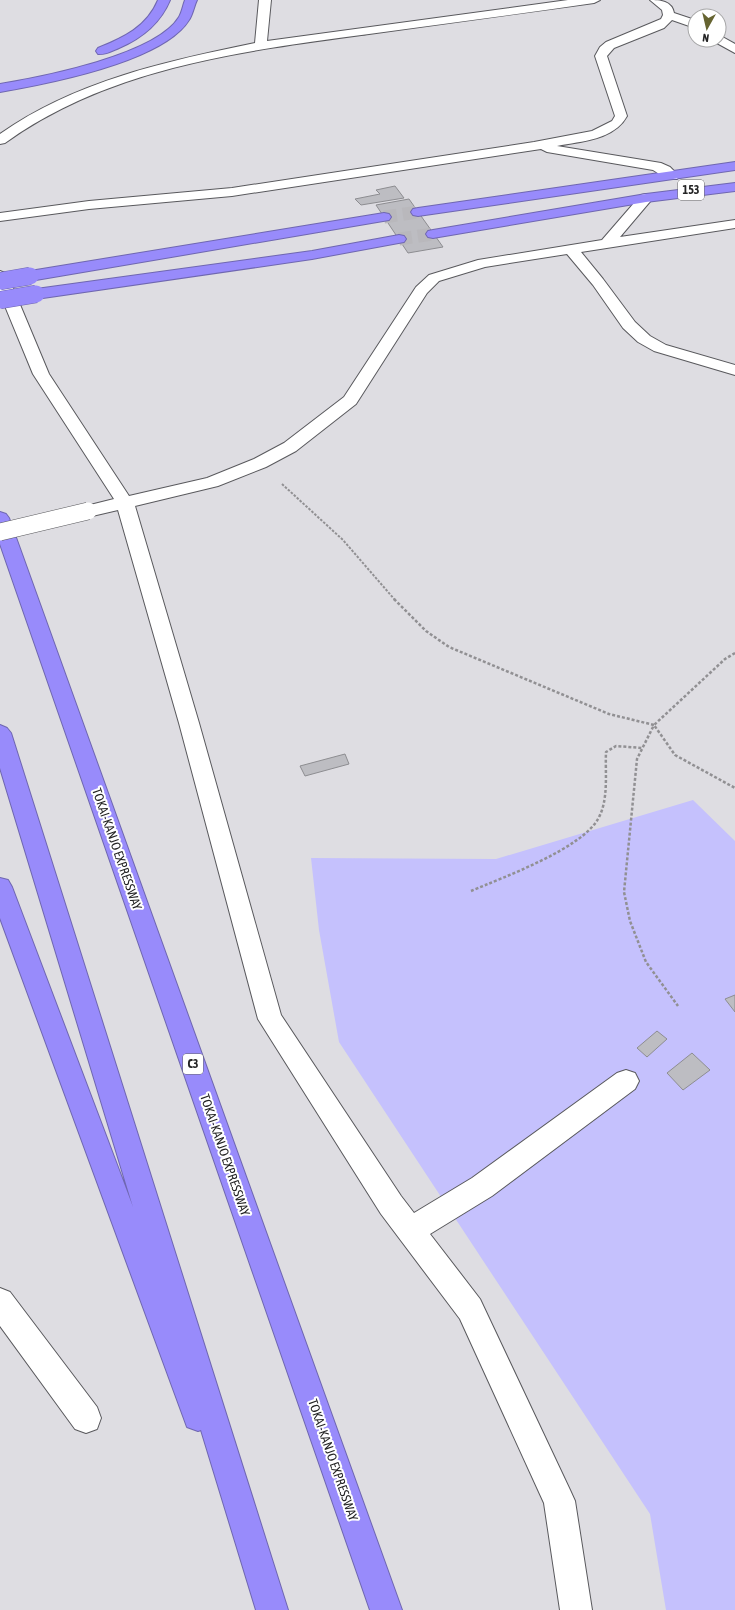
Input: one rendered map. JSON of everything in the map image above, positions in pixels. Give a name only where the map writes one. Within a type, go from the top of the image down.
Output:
[{"type":"highway","points":[[88,55],[124,42],[141,31],[162,9],[164,0]]},
{"type":"highway","points":[[0,88],[65,76],[130,55],[149,46],[178,26],[186,14],[191,0]]},
{"type":"highway","points":[[0,77],[38,69]]},
{"type":"highway","name":"153","points":[[672,176],[735,166]]},
{"type":"highway","points":[[418,212],[500,199],[672,176]]},
{"type":"highway","name":"153","points":[[646,198],[735,182]]},
{"type":"highway","name":"153","points":[[646,198],[735,187]]},
{"type":"highway","points":[[433,234],[646,198]]},
{"type":"highway","points":[[0,281],[384,217]]},
{"type":"highway","points":[[0,300],[399,240]]},
{"type":"highway","name":"TOKAI-KANJO EXPRESSWAY","points":[[0,518],[386,1610]]},
{"type":"highway","points":[[0,733],[271,1610]]},
{"type":"highway","points":[[0,887],[271,1610]]},
{"type":"street","points":[[262,45],[265,0]]},
{"type":"street","points":[[0,140],[36,115],[70,99],[112,83],[211,56],[262,45],[594,0]]},
{"type":"street","points":[[0,216],[89,205],[232,192],[534,146],[596,134],[617,123],[621,116],[620,109],[601,56],[604,50],[610,45],[660,25],[666,20],[669,15],[668,9],[656,0]]},
{"type":"street","points":[[669,15],[687,21]]},
{"type":"street","points":[[534,146],[656,166],[665,170],[672,176]]},
{"type":"street","points":[[606,244],[646,198]]},
{"type":"street","points":[[0,532],[212,482],[260,464],[290,447],[350,400],[421,290],[434,278],[483,263],[735,224]]},
{"type":"street","points":[[570,250],[598,282],[629,325],[644,339],[660,348],[735,370]]},
{"type":"street","points":[[0,276],[41,374],[125,503],[189,723],[270,1019],[391,1205],[470,1309],[559,1501],[576,1610]]},
{"type":"street","points":[[411,1230],[482,1187],[626,1081]]},
{"type":"street","points":[[0,1302],[86,1418]]},
{"type":"path","points":[[260,464],[342,540],[402,609],[426,631],[449,647],[610,714],[654,725],[675,755],[735,788]]},
{"type":"path","points":[[678,1006],[646,962],[630,921],[624,892],[637,759],[654,725],[725,659],[735,652]]},
{"type":"path","points":[[471,891],[538,861],[586,834],[598,820],[603,806],[606,752],[616,746],[642,748]]},
{"type":"shaded area","points":[[693,800],[735,841],[735,1610],[666,1610],[650,1514],[339,1042],[319,930],[311,858],[496,859]]},
{"type":"building","points":[[395,186],[404,198],[361,205],[355,199],[380,194],[376,190]]},
{"type":"building","points":[[409,199],[443,247],[408,253],[376,205]]},
{"type":"building","points":[[345,754],[349,764],[305,776],[300,766]]},
{"type":"building","points":[[735,995],[735,1012],[725,999]]},
{"type":"building","points":[[657,1031],[667,1039],[647,1057],[637,1048]]},
{"type":"building","points":[[692,1053],[710,1070],[683,1090],[667,1073]]},
{"type":"tunnel","points":[[384,217],[418,212]]},
{"type":"tunnel","points":[[399,239],[433,234]]}]
